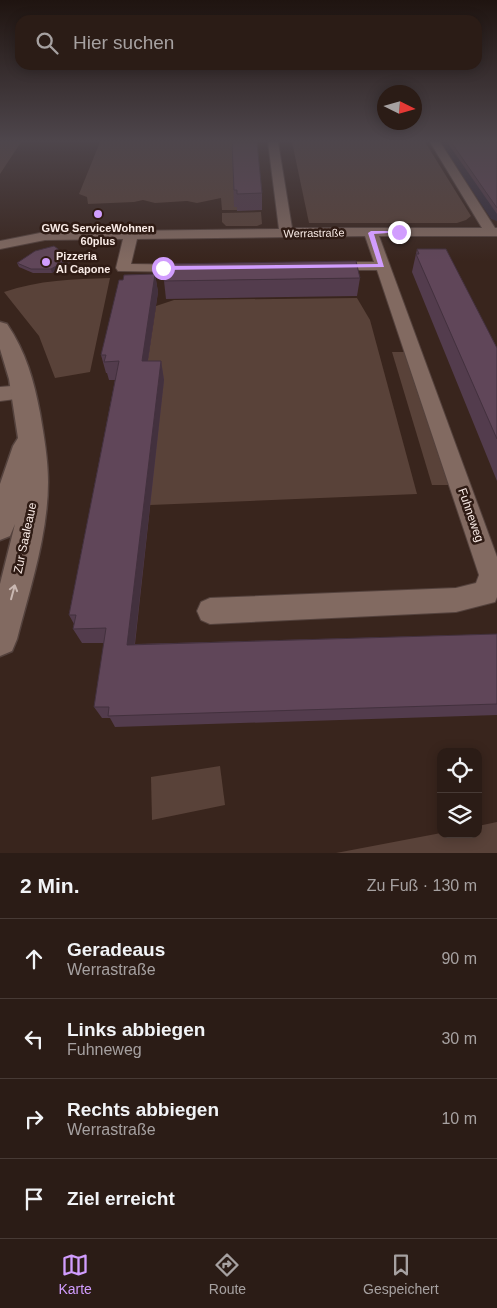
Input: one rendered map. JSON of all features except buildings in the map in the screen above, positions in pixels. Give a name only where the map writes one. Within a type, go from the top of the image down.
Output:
[{"type":"street","points":[[279,182],[286,232]]},
{"type":"street","points":[[461,182],[494,232]]},
{"type":"street","name":"Werrastraße","points":[[0,245],[45,236],[272,234],[286,232],[494,232]]},
{"type":"street","name":"Fuhneweg","points":[[210,611],[456,600],[486,593],[492,575],[371,233]]},
{"type":"street","points":[[132,235],[123,268],[209,268]]},
{"type":"street","points":[[313,266],[382,266]]},
{"type":"street","name":"Zur Saaleaue","points":[[0,329],[11,344],[24,392],[30,434],[34,490],[27,540],[0,639]]},
{"type":"street","points":[[0,394],[24,392]]},
{"type":"street","name":"Zur Saaleaue","points":[[0,527],[30,434]]},
{"type":"shaded area","points":[[84,182],[234,182],[234,195],[237,196],[234,207],[237,207],[237,210],[222,210],[221,198],[197,203],[187,201],[155,203],[143,200],[88,204],[87,197],[79,194]]},
{"type":"shaded area","points":[[300,182],[450,182],[471,216],[457,223],[309,223]]},
{"type":"shaded area","points":[[466,182],[497,182],[497,221],[491,219]]},
{"type":"shaded area","points":[[261,212],[262,224],[257,226],[226,226],[222,222],[222,213]]},
{"type":"shaded area","points":[[110,278],[90,372],[55,378],[39,336],[4,292],[43,283]]},
{"type":"shaded area","points":[[357,298],[370,320],[417,494],[150,505],[145,379],[156,306],[174,300]]},
{"type":"shaded area","points":[[392,352],[406,352],[451,485],[432,485]]},
{"type":"shaded area","points":[[220,766],[225,805],[152,820],[151,777]]},
{"type":"shaded area","points":[[497,822],[497,853],[336,853],[437,834],[437,838],[482,838],[482,825]]},
{"type":"place","name":"GWG ServiceWohnen 60plus","points":[[98,214]]},
{"type":"place","name":"Pizzeria Al Capone","points":[[46,262]]},
{"type":"route","points":[[163,268],[382,266],[371,233],[399,232]]}]
